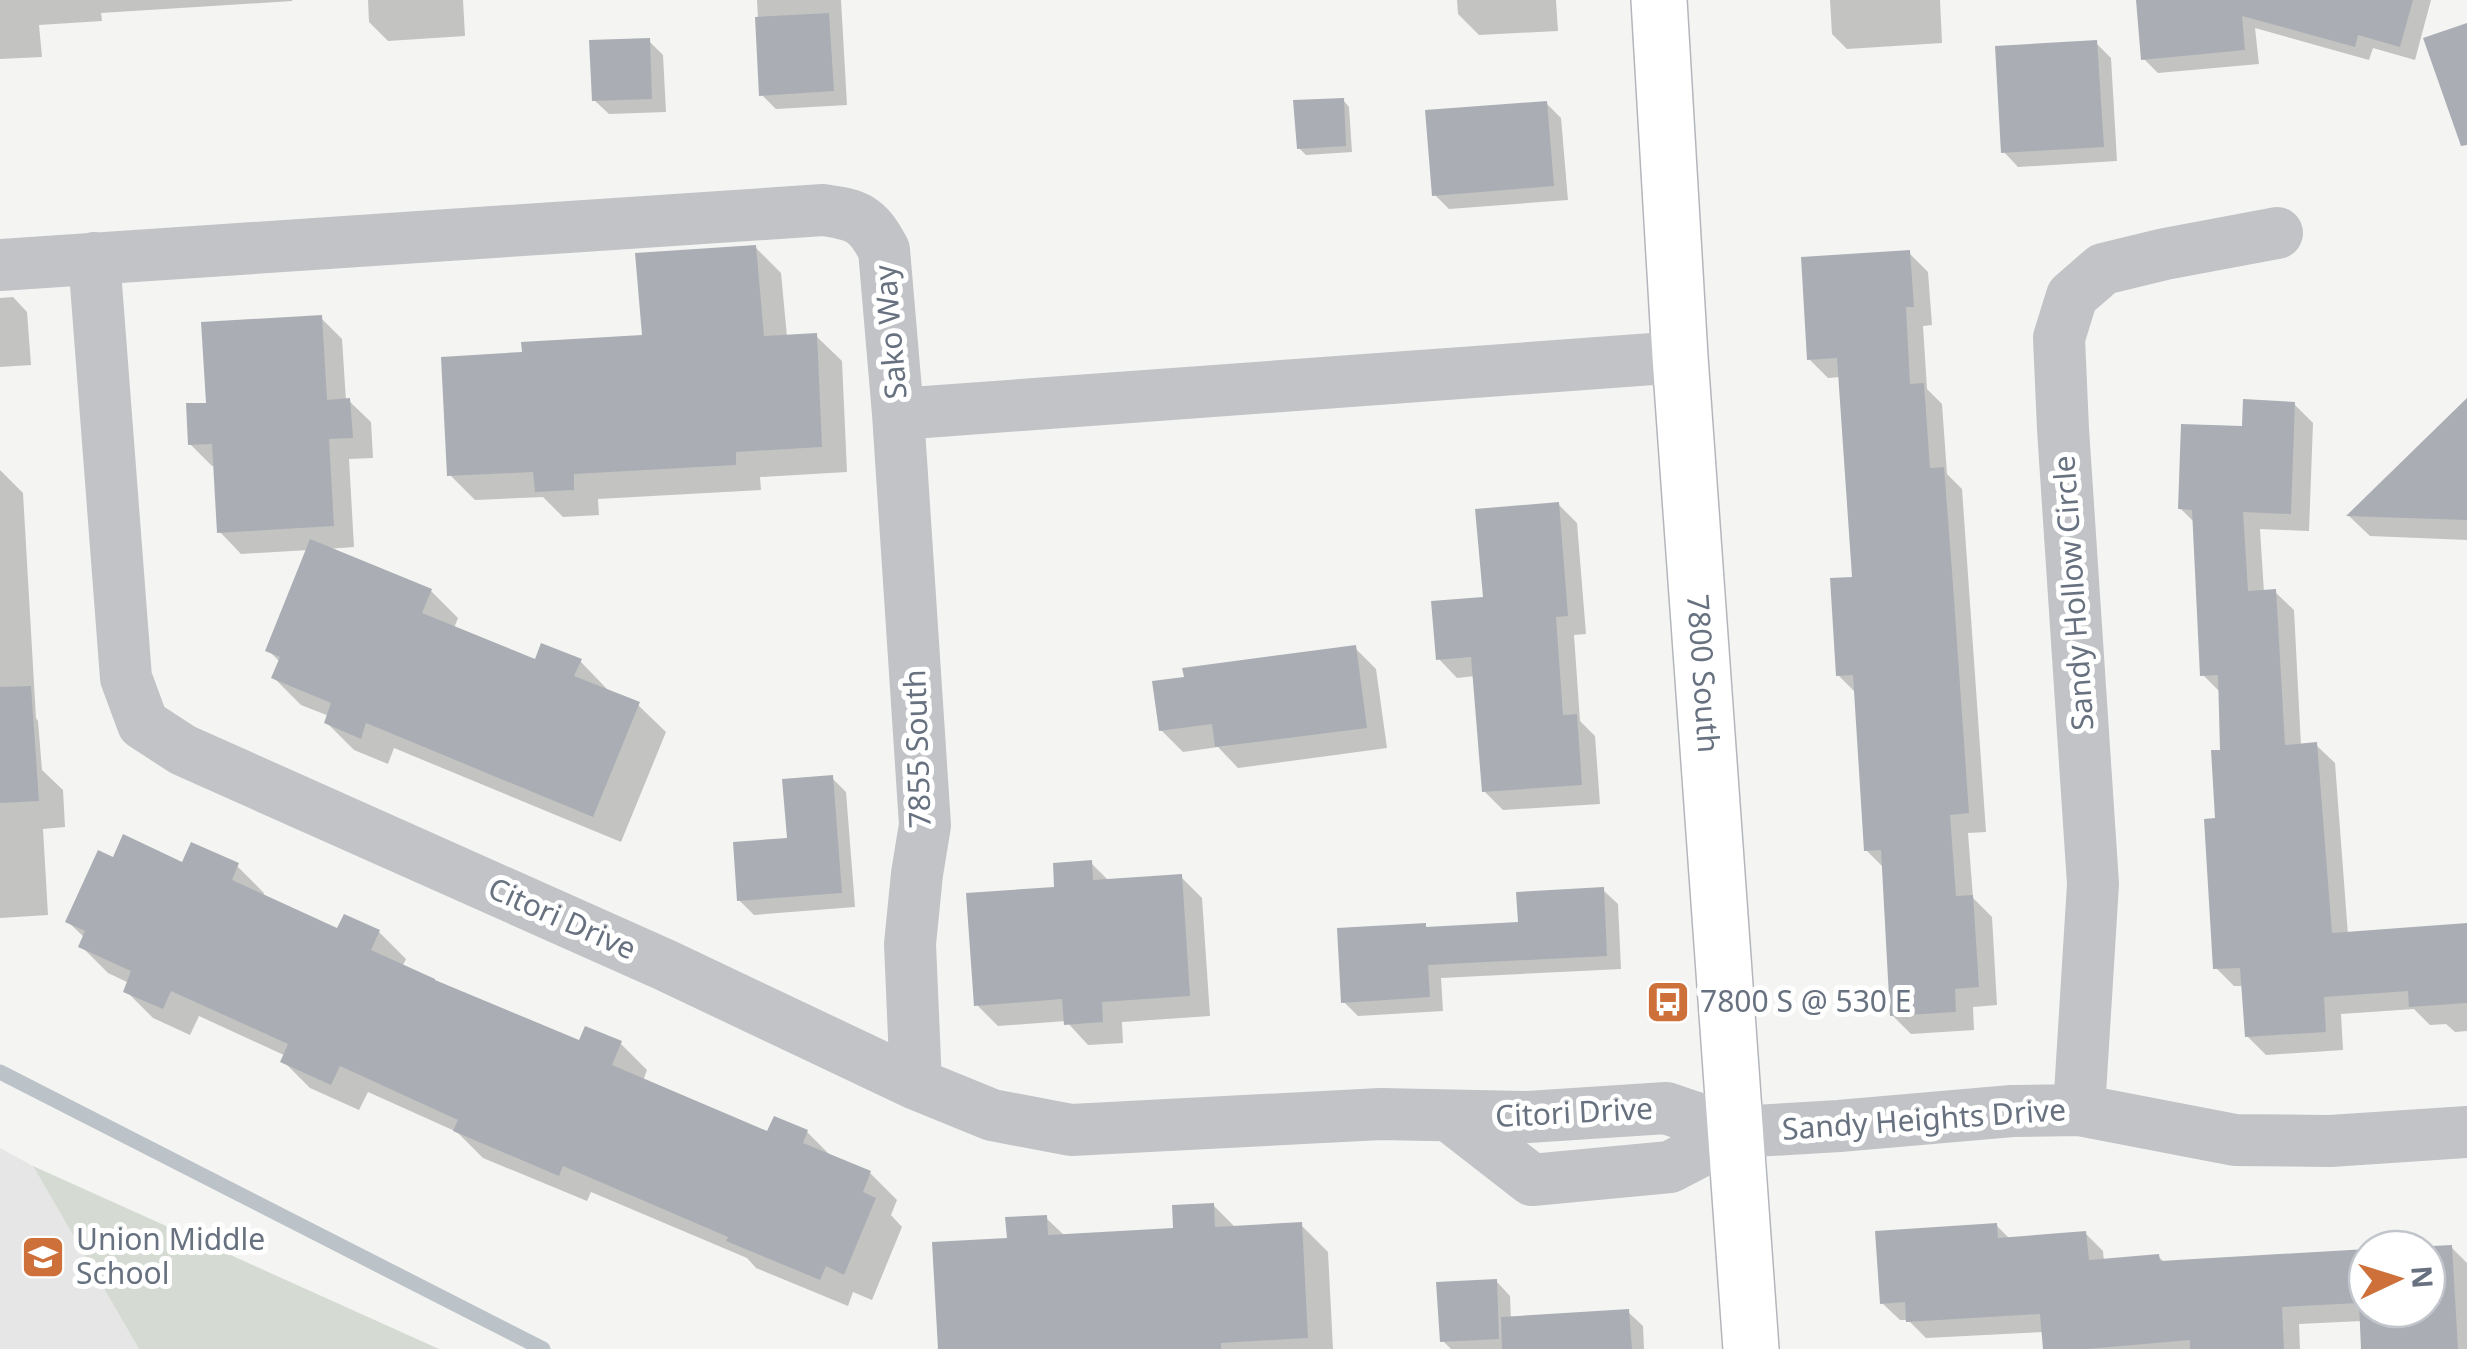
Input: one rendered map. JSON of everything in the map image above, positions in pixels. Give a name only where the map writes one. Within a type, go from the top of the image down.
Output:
[{"type":"main road","name":"7800 South","points":[[1659,0],[1680,357],[1751,1349]]},
{"type":"street","name":"Sako Way","points":[[0,265],[823,210],[850,214],[872,228],[884,250],[898,414],[1680,357]]},
{"type":"street","name":"Sandy Hollow Circle","points":[[2079,1110],[2094,884],[2060,338],[2072,296],[2103,269],[2277,233]]},
{"type":"street","name":"Citori Drive","points":[[94,258],[126,678],[143,724],[183,750],[992,1115],[1071,1130],[1381,1114],[1528,1117],[1666,1108],[1737,1132]]},
{"type":"street","name":"7855 South","points":[[898,414],[925,825],[910,944],[916,1084]]},
{"type":"street","name":"Sandy Heights Drive","points":[[1737,1132],[2012,1110],[2079,1110],[2234,1140],[2330,1141],[2467,1132]]},
{"type":"shaded area","name":"Union Middle School","points":[[0,1148],[33,1166],[139,1349],[0,1349]]},
{"type":"shaded area","points":[[33,1166],[439,1349],[139,1349]]},
{"type":"building","points":[[2136,0],[2413,0],[2400,47],[2358,35],[2355,47],[2242,16],[2245,50],[2141,60]]},
{"type":"building","points":[[829,13],[834,91],[759,96],[755,17]]},
{"type":"building","points":[[2467,23],[2467,145],[2461,146],[2423,38]]},
{"type":"building","points":[[650,38],[652,99],[592,101],[589,40]]},
{"type":"building","points":[[2097,40],[2104,147],[2001,153],[1995,46]]},
{"type":"building","points":[[1344,98],[1346,146],[1297,149],[1293,100]]},
{"type":"building","points":[[1547,101],[1554,186],[1432,196],[1425,110]]},
{"type":"building","points":[[756,245],[764,336],[817,333],[822,447],[736,452],[736,465],[574,474],[574,490],[535,492],[533,472],[447,476],[441,357],[522,352],[521,342],[642,335],[635,253]]},
{"type":"building","points":[[1910,250],[1914,307],[1906,307],[1910,384],[1924,383],[1930,468],[1944,467],[1952,571],[1969,813],[1950,815],[1956,896],[1973,895],[1979,987],[1955,989],[1956,1012],[1890,1016],[1881,850],[1864,851],[1853,675],[1836,676],[1830,578],[1852,577],[1837,358],[1807,360],[1801,257]]},
{"type":"building","points":[[322,315],[327,400],[350,398],[353,438],[329,439],[334,526],[217,533],[212,444],[188,445],[186,403],[206,403],[201,322]]},
{"type":"building","points":[[2467,398],[2467,520],[2346,516]]},
{"type":"building","points":[[2243,399],[2295,402],[2291,514],[2243,512],[2248,591],[2276,589],[2285,745],[2317,742],[2332,933],[2467,923],[2467,1003],[2409,1007],[2408,991],[2324,997],[2326,1032],[2245,1037],[2240,968],[2213,969],[2204,819],[2215,818],[2211,750],[2220,750],[2218,675],[2200,676],[2192,510],[2178,509],[2181,424],[2242,426]]},
{"type":"building","points":[[1559,502],[1568,616],[1556,617],[1563,715],[1577,714],[1582,785],[1482,792],[1471,657],[1436,660],[1431,601],[1483,597],[1475,509]]},
{"type":"building","points":[[310,539],[432,589],[422,613],[535,659],[541,643],[582,659],[574,676],[640,702],[593,817],[366,723],[361,739],[324,723],[331,703],[271,678],[280,657],[265,651]]},
{"type":"building","points":[[1356,645],[1367,728],[1215,747],[1212,724],[1159,731],[1152,681],[1184,677],[1182,668]]},
{"type":"building","points":[[31,686],[39,801],[0,803],[0,687]]},
{"type":"building","points":[[833,775],[842,893],[737,901],[733,842],[787,838],[782,779]]},
{"type":"building","points":[[123,834],[182,862],[191,842],[239,863],[232,880],[337,928],[344,914],[380,930],[371,950],[435,980],[579,1040],[585,1026],[622,1041],[612,1065],[767,1131],[774,1116],[808,1130],[803,1143],[871,1171],[863,1192],[876,1198],[844,1275],[826,1266],[820,1280],[563,1166],[559,1176],[453,1131],[458,1120],[340,1066],[331,1085],[280,1062],[288,1044],[171,991],[163,1009],[123,992],[131,971],[78,947],[85,931],[65,922],[98,850],[113,857]]},
{"type":"building","points":[[1092,860],[1093,880],[1182,874],[1190,996],[1102,1002],[1103,1022],[1064,1025],[1062,999],[974,1006],[966,893],[1054,887],[1053,863]]},
{"type":"building","points":[[1604,887],[1607,956],[1428,965],[1430,997],[1341,1003],[1337,928],[1518,922],[1516,892]]},
{"type":"building","points":[[1214,1203],[1215,1227],[1302,1222],[1308,1338],[1221,1343],[1221,1349],[938,1349],[932,1242],[1007,1238],[1005,1217],[1047,1215],[1048,1235],[1173,1228],[1172,1205]]},
{"type":"building","points":[[1997,1223],[1998,1238],[2086,1231],[2089,1260],[2159,1254],[2160,1261],[2347,1250],[2347,1304],[2282,1307],[2284,1349],[2190,1349],[2190,1340],[2043,1349],[2040,1314],[1906,1322],[1905,1302],[1880,1304],[1875,1231]]},
{"type":"building","points":[[2447,1245],[2452,1245],[2458,1349],[2361,1349],[2360,1329],[2447,1329]]},
{"type":"building","points":[[1497,1279],[1499,1339],[1440,1342],[1436,1282]]},
{"type":"building","points":[[1629,1309],[1632,1349],[1502,1349],[1501,1317]]},
{"type":"waterway","points":[[0,1072],[543,1349]]},
{"type":"place","name":"7800 S @ 530 E","points":[[1668,1002]]},
{"type":"place","name":"Union Middle School","points":[[43,1257]]}]
